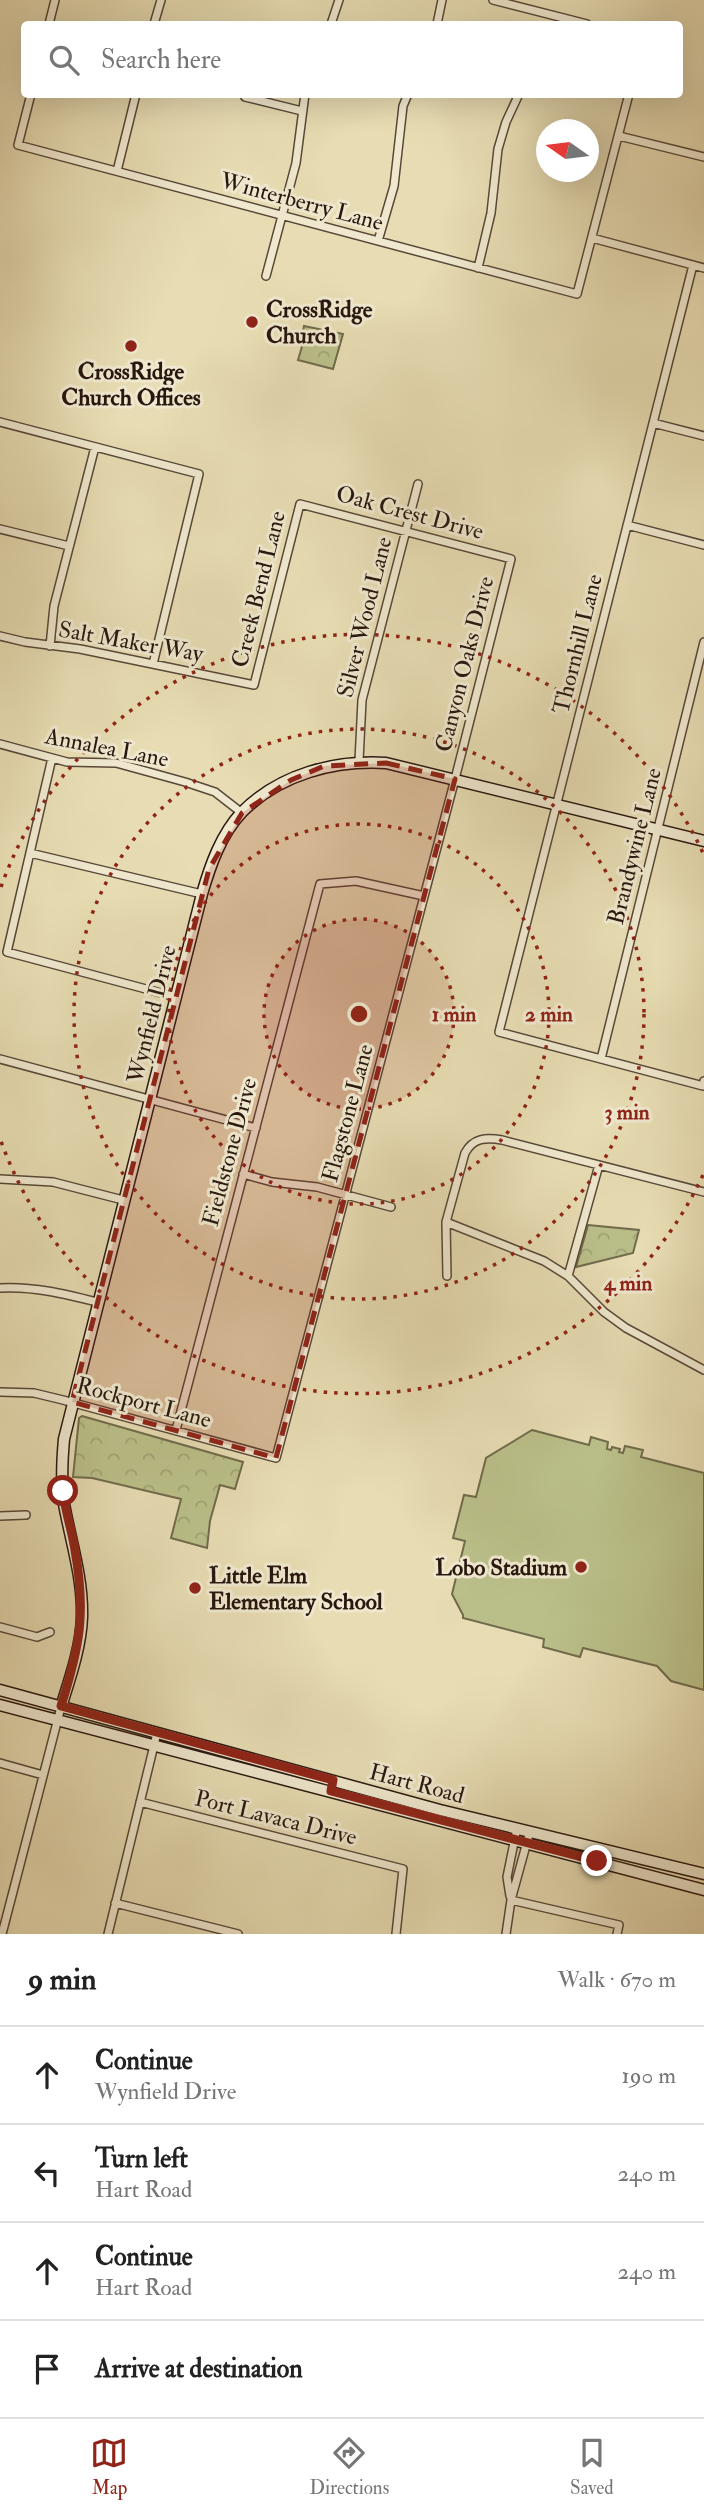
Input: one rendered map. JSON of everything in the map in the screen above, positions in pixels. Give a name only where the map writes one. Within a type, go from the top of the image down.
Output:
[{"type":"street","points":[[50,21],[55,0]]},
{"type":"street","points":[[155,21],[161,0]]},
{"type":"street","points":[[332,21],[339,0]]},
{"type":"street","points":[[438,21],[442,0]]},
{"type":"street","points":[[493,0],[575,21]]},
{"type":"street","points":[[542,21],[544,13]]},
{"type":"street","name":"Winterberry Lane","points":[[30,98],[18,145],[577,294],[592,238]]},
{"type":"street","points":[[117,171],[135,98]]},
{"type":"street","points":[[249,98],[302,111]]},
{"type":"street","points":[[266,276],[296,163],[304,98]]},
{"type":"street","points":[[378,241],[394,186],[403,106],[406,98]]},
{"type":"street","points":[[478,268],[491,213],[498,149],[517,98]]},
{"type":"street","points":[[628,98],[592,238],[704,268]]},
{"type":"street","points":[[619,136],[704,157]]},
{"type":"street","name":"Thornhill Lane","points":[[601,1059],[499,1032],[693,265]]},
{"type":"street","points":[[0,422],[200,474],[153,664]]},
{"type":"street","points":[[653,423],[704,436]]},
{"type":"street","points":[[50,646],[54,606],[95,447]]},
{"type":"street","name":"Silver Wood Lane","points":[[359,761],[362,700],[418,484]]},
{"type":"street","name":"Oak Crest Drive","points":[[300,504],[510,559]]},
{"type":"street","name":"Creek Bend Lane","points":[[254,684],[300,504]]},
{"type":"street","points":[[627,525],[704,545]]},
{"type":"street","points":[[0,529],[69,547]]},
{"type":"street","name":"Canyon Oaks Drive","points":[[455,779],[510,559]]},
{"type":"street","name":"Salt Maker Way","points":[[0,636],[254,684]]},
{"type":"street","name":"Brandywine Lane","points":[[601,1059],[704,642]]},
{"type":"street","name":"Annalea Lane","points":[[0,744],[67,762],[116,764],[186,782],[215,792],[242,813]]},
{"type":"street","points":[[52,758],[6,952],[176,997]]},
{"type":"street","name":"Wynfield Drive","points":[[61,1706],[76,1656],[82,1618],[80,1582],[64,1504],[61,1475],[64,1440],[97,1301],[209,869],[221,843],[242,813],[262,796],[291,779],[324,766],[359,761],[386,763],[455,779],[704,841]]},
{"type":"street","name":"Flagstone Lane","points":[[276,1458],[455,779]]},
{"type":"street","points":[[30,853],[202,894]]},
{"type":"street","name":"Fieldstone Drive","points":[[176,1430],[320,884],[356,881],[424,896]]},
{"type":"street","points":[[0,1059],[256,1128]]},
{"type":"street","points":[[601,1059],[704,1083]]},
{"type":"street","points":[[447,1276],[446,1222],[465,1153],[470,1144],[479,1139],[502,1140],[704,1192]]},
{"type":"street","points":[[568,1276],[599,1165]]},
{"type":"street","points":[[243,1174],[272,1182],[317,1187],[391,1207]]},
{"type":"street","points":[[0,1179],[54,1182],[123,1200]]},
{"type":"street","points":[[446,1222],[534,1256],[568,1276],[604,1312],[626,1328],[704,1370]]},
{"type":"street","points":[[0,1289],[19,1287],[97,1301]]},
{"type":"street","name":"Rockport Lane","points":[[0,1392],[34,1393],[72,1402],[276,1458]]},
{"type":"street","points":[[0,1516],[26,1515]]},
{"type":"street","points":[[0,1627],[37,1637],[50,1632]]},
{"type":"street","name":"Hart Road","points":[[0,1690],[333,1780],[704,1874]]},
{"type":"street","name":"Hart Road","points":[[0,1705],[704,1889]]},
{"type":"street","points":[[2,1934],[61,1706]]},
{"type":"street","points":[[107,1934],[157,1733]]},
{"type":"street","points":[[0,1763],[43,1775]]},
{"type":"street","points":[[331,1791],[333,1780]]},
{"type":"street","name":"Port Lavaca Drive","points":[[140,1802],[403,1869],[396,1934]]},
{"type":"street","points":[[511,1900],[508,1877],[517,1828]]},
{"type":"street","points":[[506,1934],[511,1900],[530,1831]]},
{"type":"street","points":[[511,1900],[619,1925],[617,1934]]},
{"type":"street","points":[[115,1903],[238,1934]]},
{"type":"highlighted area","points":[[386,763],[455,779],[276,1458],[72,1402],[209,869],[242,813],[291,780],[324,766]]},
{"type":"green space","points":[[304,326],[343,334],[333,369],[298,360],[306,333],[303,331]]},
{"type":"green space","points":[[588,1225],[639,1230],[633,1253],[576,1267]]},
{"type":"green space","points":[[82,1416],[243,1462],[235,1489],[220,1485],[210,1521],[207,1548],[171,1538],[181,1499],[92,1478],[73,1477],[79,1418]]},
{"type":"green space","name":"Lobo Stadium","points":[[532,1430],[589,1445],[591,1437],[608,1442],[607,1449],[620,1449],[619,1452],[623,1453],[625,1446],[643,1450],[641,1457],[704,1473],[704,1690],[671,1681],[657,1666],[583,1648],[580,1657],[543,1647],[544,1639],[463,1618],[452,1594],[465,1541],[453,1538],[464,1495],[476,1497],[486,1458]]},
{"type":"place","name":"CrossRidge Church","points":[[252,322]]},
{"type":"place","name":"CrossRidge Church Offices","points":[[131,346]]},
{"type":"place","name":"Lobo Stadium","points":[[581,1567]]},
{"type":"place","name":"Little Elm Elementary School","points":[[195,1588]]},
{"type":"route","points":[[63,1491],[75,1547],[82,1618],[76,1656],[61,1706],[333,1780],[331,1791],[597,1861]]}]
